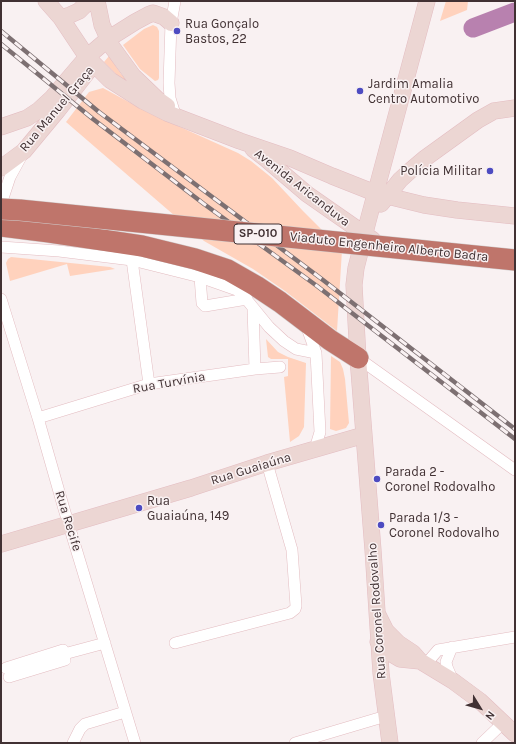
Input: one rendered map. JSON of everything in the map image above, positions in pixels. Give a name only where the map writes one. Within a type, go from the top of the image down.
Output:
[{"type":"highway","name":"Viaduto Engenheiro Alberto Badra","points":[[1,198],[515,249]]},
{"type":"highway","name":"Viaduto Engenheiro Alberto Badra","points":[[1,209],[515,260]]},
{"type":"highway","points":[[1,226],[142,246],[195,259],[228,270],[280,302],[330,340],[358,358]]},
{"type":"main road","name":"Avenida Aricanduva","points":[[46,1],[61,18],[91,60],[110,80],[125,91],[167,113],[179,115],[240,141],[290,158],[332,176],[381,194],[424,205],[515,216]]},
{"type":"main road","points":[[61,18],[79,11],[89,1]]},
{"type":"main road","name":"Avenida Aricanduva","points":[[97,1],[102,25],[110,43],[133,76],[158,99],[179,115]]},
{"type":"main road","points":[[366,228],[381,194],[386,155],[427,1]]},
{"type":"main road","name":"Rua Manuel Graça","points":[[1,168],[24,151],[91,60],[110,43],[148,15],[154,14],[164,17],[171,23]]},
{"type":"main road","points":[[3,125],[26,118],[39,110],[91,60]]},
{"type":"main road","points":[[381,194],[424,159],[478,120],[494,111],[515,108]]},
{"type":"main road","name":"Avenida Aricanduva","points":[[240,141],[266,159],[307,194],[366,228],[400,255],[413,259],[515,269]]},
{"type":"main road","points":[[386,155],[400,180],[424,205]]},
{"type":"main road","points":[[307,194],[314,185],[332,176]]},
{"type":"main road","name":"Rua Coronel Rodovalho","points":[[366,228],[356,268],[354,285],[358,358],[373,550],[380,673],[390,743]]},
{"type":"main road","name":"Rua Guaiaúna","points":[[1,544],[191,488],[267,463],[321,442],[364,435]]},
{"type":"main road","points":[[377,614],[386,631],[398,643],[414,653],[423,663],[453,681],[480,701],[515,734]]},
{"type":"main road","points":[[378,642],[390,653],[400,659],[423,663]]},
{"type":"street","points":[[175,1],[171,23],[169,83],[170,98],[179,115]]},
{"type":"street","points":[[1,204],[10,177],[24,151]]},
{"type":"street","points":[[1,247],[58,251],[132,260],[200,277],[237,290],[247,299],[270,327],[284,340],[296,349],[316,353]]},
{"type":"street","points":[[132,260],[149,384]]},
{"type":"street","points":[[200,277],[202,303],[204,306],[247,299]]},
{"type":"street","name":"Rua Recife","points":[[1,299],[135,743]]},
{"type":"street","points":[[253,308],[255,369]]},
{"type":"street","points":[[305,321],[316,353],[321,442]]},
{"type":"street","points":[[358,358],[515,470]]},
{"type":"street","name":"Rua Turvínia","points":[[38,418],[149,384],[255,369],[280,367]]},
{"type":"street","points":[[175,643],[290,613],[295,609],[292,550],[267,463]]},
{"type":"street","points":[[423,663],[438,650],[515,636]]},
{"type":"street","points":[[7,672],[65,660],[64,654],[105,643]]},
{"type":"street","points":[[452,647],[446,662],[453,681]]},
{"type":"street","points":[[73,743],[80,729],[85,724],[125,712]]},
{"type":"street","points":[[295,743],[386,716]]},
{"type":"street","points":[[482,743],[503,723]]},
{"type":"shaded area","points":[[446,1],[468,1],[467,10],[440,21]]},
{"type":"shaded area","points":[[153,25],[157,27],[159,31],[159,78],[155,81],[140,69],[123,45],[144,29]]},
{"type":"shaded area","points":[[109,56],[121,74],[132,85],[118,76],[104,62]]},
{"type":"shaded area","points":[[103,88],[149,113],[238,153],[251,161],[272,178],[342,250],[337,331],[285,291],[253,269],[204,241],[66,122],[89,92]]},
{"type":"shaded area","points":[[11,257],[110,267],[115,269],[70,276],[67,264],[10,281],[6,263]]},
{"type":"shaded area","points":[[266,339],[278,352],[306,363],[304,427],[299,436],[290,442],[284,377],[288,376],[288,359],[271,359],[268,357]]},
{"type":"shaded area","points":[[331,356],[340,362],[343,369],[349,423],[346,428],[336,431],[330,429]]},
{"type":"waterway","points":[[473,28],[515,12]]},
{"type":"railway","points":[[1,31],[99,112],[323,280],[515,429]]},
{"type":"railway","points":[[1,44],[93,119],[204,204],[317,286],[515,439]]},
{"type":"place","name":"Rua Gonçalo Bastos, 22","points":[[177,31]]},
{"type":"place","name":"Jardim Amalia Centro Automotivo","points":[[360,91]]},
{"type":"place","name":"Polícia Militar","points":[[490,171]]},
{"type":"place","name":"Parada 2 - Coronel Rodovalho","points":[[377,479]]},
{"type":"place","name":"Rua Guaiaúna, 149","points":[[139,508]]},
{"type":"place","name":"Parada 1/3 - Coronel Rodovalho","points":[[381,525]]}]
